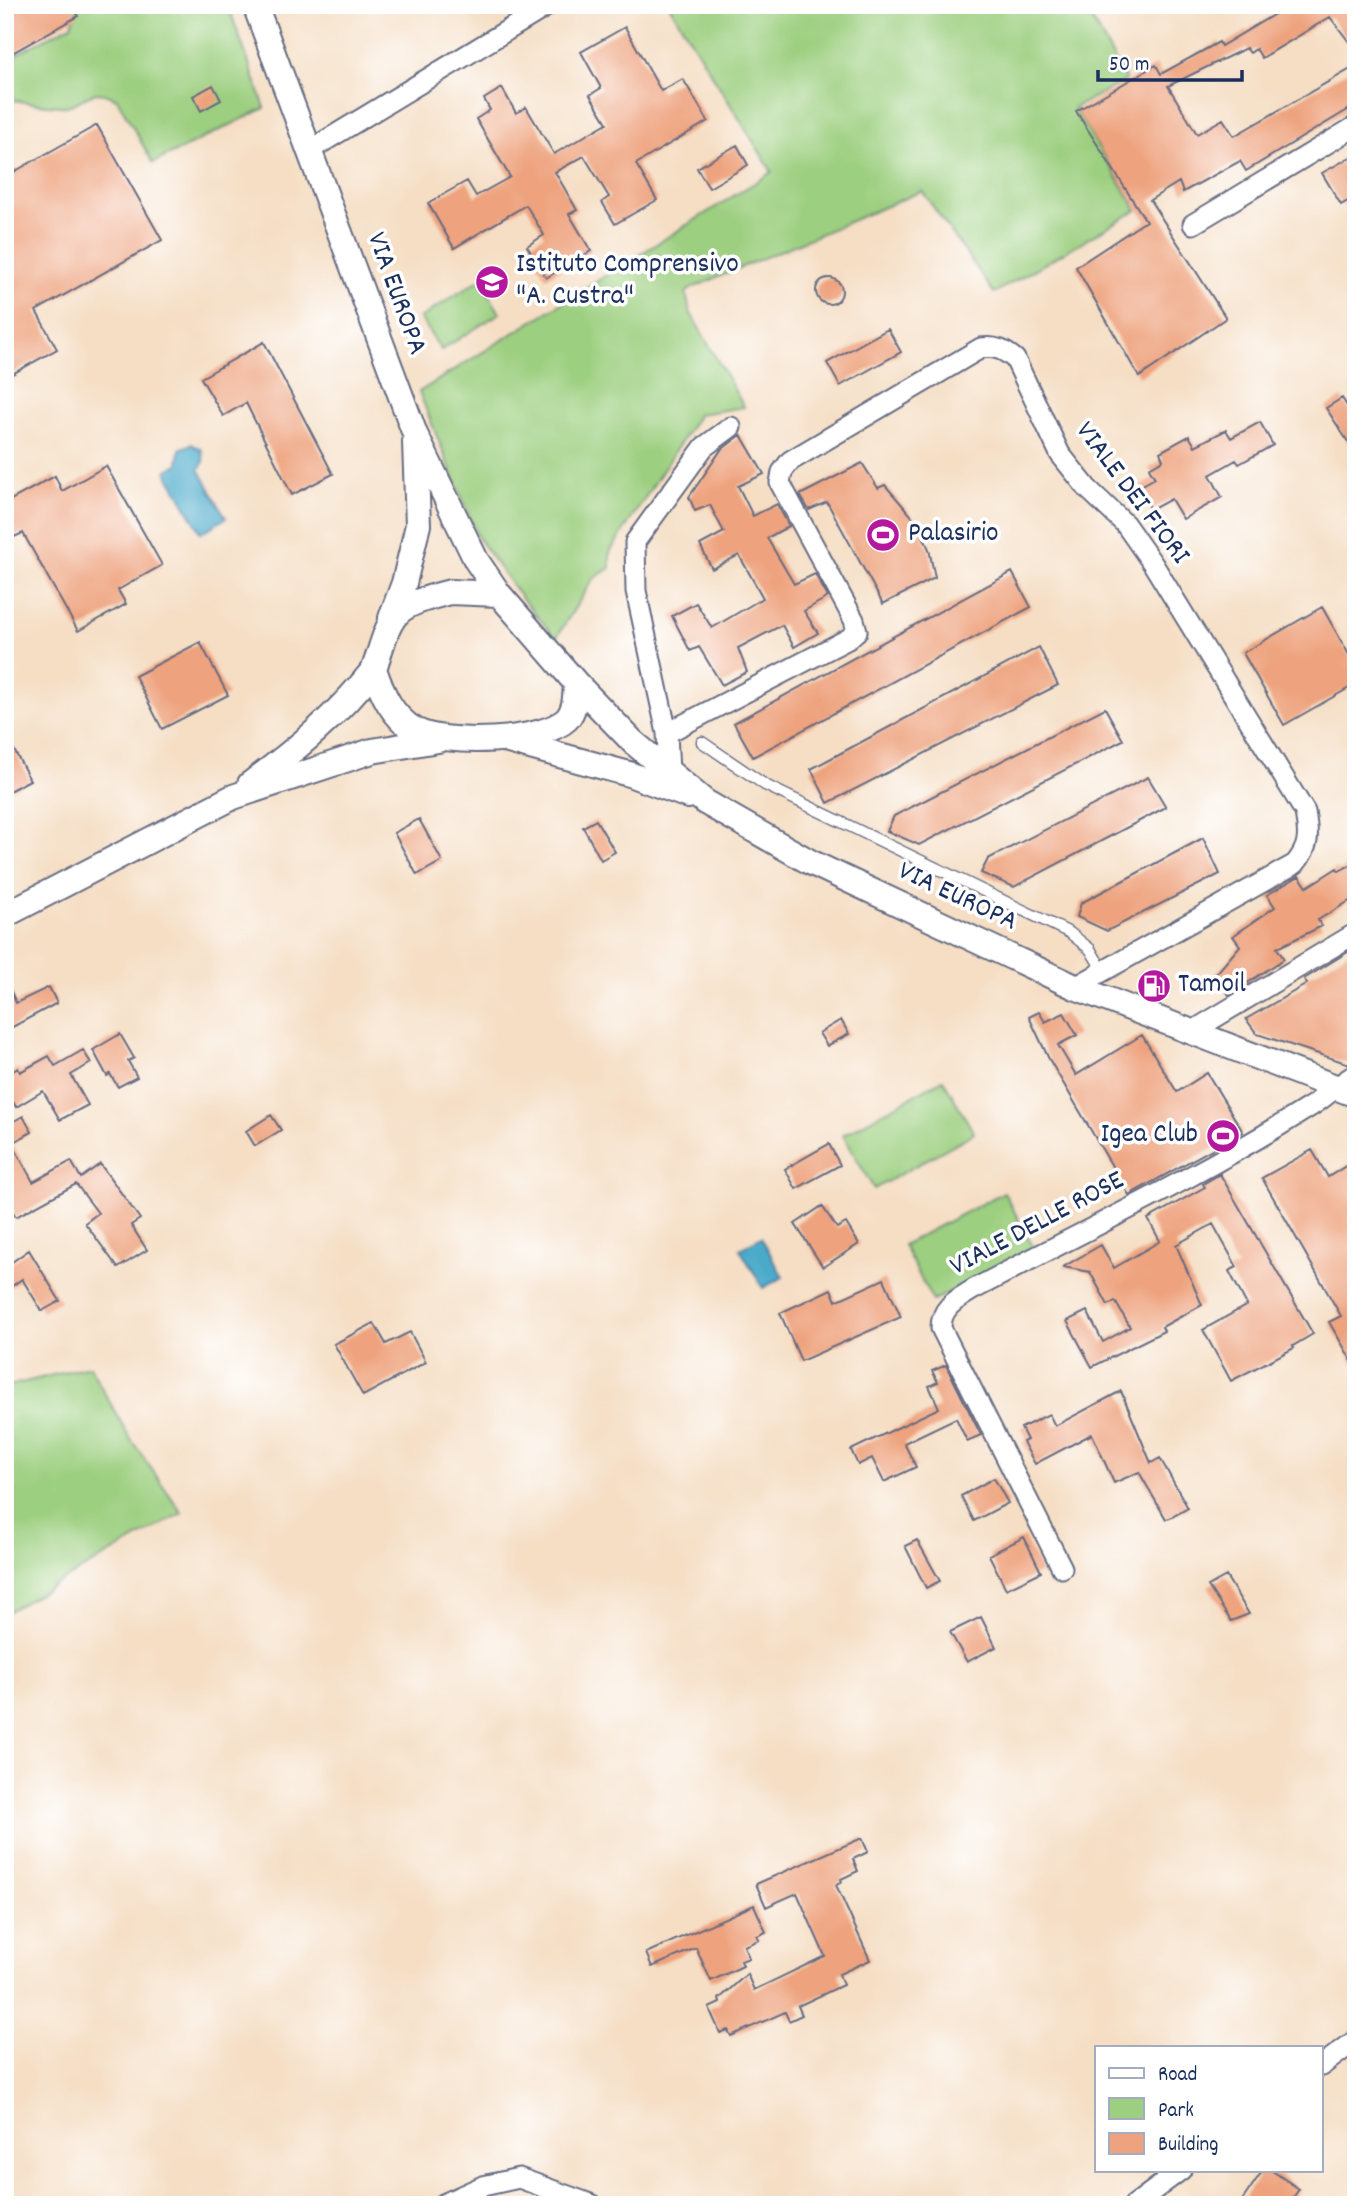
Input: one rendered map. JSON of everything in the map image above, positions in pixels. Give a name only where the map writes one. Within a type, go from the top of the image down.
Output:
[{"type":"street","name":"VIA EUROPA","points":[[256,5],[415,434],[477,560],[499,594]]},
{"type":"street","points":[[310,150],[549,5]]},
{"type":"street","points":[[1193,224],[1356,126]]},
{"type":"street","name":"VIALE DEI FIORI","points":[[667,733],[848,639],[857,631],[854,620],[780,482],[782,472],[790,461],[981,348],[994,346],[1007,352],[1015,359],[1060,454],[1087,488],[1125,524],[1153,564],[1305,812],[1310,838],[1306,851],[1295,863],[1075,987]]},
{"type":"street","points":[[669,772],[667,733],[636,591],[633,559],[635,542],[704,447],[731,427]]},
{"type":"street","points":[[233,797],[308,741],[347,704],[374,669],[404,583],[418,525],[415,434]]},
{"type":"street","points":[[5,915],[233,797],[372,751],[446,738],[500,739],[534,733],[566,719],[574,708],[576,683],[499,594],[450,592],[408,603],[390,621]]},
{"type":"street","points":[[374,669],[394,712],[416,730],[446,738]]},
{"type":"street","name":"VIA EUROPA","points":[[576,683],[633,742],[705,802],[810,862],[1075,987],[1345,1091]]},
{"type":"street","points":[[500,739],[629,774],[705,802]]},
{"type":"street","points":[[1191,1032],[1356,933]]},
{"type":"street","points":[[1345,1091],[1356,1073]]},
{"type":"street","name":"VIALE DELLE ROSE","points":[[1062,1568],[941,1328],[941,1317],[950,1304],[974,1289],[1345,1091]]},
{"type":"street","points":[[1322,2065],[1356,2040]]},
{"type":"street","points":[[1134,2205],[1178,2172]]},
{"type":"street","points":[[441,2205],[483,2186],[519,2179],[593,2205]]},
{"type":"lane","points":[[702,742],[765,785],[1070,933],[1090,949],[1103,971]]},
{"type":"green space","points":[[70,5],[228,5],[265,108],[153,163],[117,99],[100,93],[61,106],[5,98],[5,60],[71,25],[75,15]]},
{"type":"green space","points":[[669,5],[1084,5],[1126,80],[1074,108],[1137,210],[994,293],[922,191],[692,288],[686,293],[690,312],[744,407],[699,414],[610,552],[610,568],[593,579],[556,638],[523,600],[479,540],[419,392],[772,172]]},
{"type":"green space","points":[[479,280],[500,313],[441,350],[420,318]]},
{"type":"green space","points":[[943,1079],[974,1133],[874,1189],[843,1135]]},
{"type":"green space","points":[[1004,1192],[1033,1247],[933,1301],[903,1245]]},
{"type":"green space","points":[[89,1366],[130,1438],[182,1513],[5,1613],[5,1387]]},
{"type":"water","points":[[191,444],[202,450],[204,462],[199,469],[226,518],[201,533],[166,471],[178,464],[180,449]]},
{"type":"water","points":[[761,1237],[783,1277],[763,1288],[740,1249]]},
{"type":"building","points":[[5,5],[72,5],[78,16],[5,57]]},
{"type":"building","points":[[1290,5],[1356,5],[1356,51],[1330,17],[1262,58],[1256,49],[1250,53],[1246,48],[1168,86],[1197,134],[1223,119],[1234,136],[1356,66],[1356,105],[1246,171],[1240,161],[1183,192],[1179,182],[1150,200],[1226,318],[1139,377],[1076,267],[1146,221],[1076,111],[1156,65],[1161,74],[1219,42],[1221,46]]},
{"type":"building","points":[[625,27],[661,91],[683,79],[708,121],[636,164],[657,200],[615,224],[602,202],[609,197],[584,156],[555,172],[577,210],[569,214],[591,251],[546,278],[527,246],[544,235],[526,205],[454,248],[428,203],[467,181],[476,196],[510,177],[476,119],[490,110],[484,99],[502,88],[516,113],[526,107],[554,154],[607,123],[590,95],[601,88],[581,52]]},
{"type":"building","points":[[213,85],[221,100],[201,111],[193,96]]},
{"type":"building","points":[[97,125],[162,240],[36,311],[57,349],[5,378],[5,177]]},
{"type":"building","points":[[737,145],[748,165],[709,188],[697,168]]},
{"type":"building","points":[[1356,154],[1356,196],[1341,205],[1322,173]]},
{"type":"building","points":[[829,278],[838,282],[842,291],[838,300],[829,304],[820,300],[816,291],[820,282]]},
{"type":"building","points":[[888,329],[901,352],[840,386],[827,363]]},
{"type":"building","points":[[264,342],[333,474],[292,495],[246,403],[223,416],[201,378]]},
{"type":"building","points":[[1342,398],[1356,420],[1356,454],[1326,408]]},
{"type":"building","points":[[1260,422],[1273,445],[1239,464],[1236,460],[1210,475],[1222,497],[1183,519],[1171,499],[1151,510],[1139,487],[1155,478],[1149,468],[1163,460],[1160,452],[1189,436],[1195,446],[1226,430],[1231,438]]},
{"type":"building","points":[[741,435],[764,474],[738,486],[753,516],[777,504],[789,526],[767,538],[794,584],[815,574],[828,597],[804,611],[818,633],[794,647],[782,625],[738,648],[747,672],[722,685],[699,647],[690,651],[672,616],[696,603],[712,628],[763,598],[739,555],[712,569],[700,545],[724,532],[710,505],[695,511],[689,497],[721,450]]},
{"type":"building","name":"Palasirio","points":[[862,463],[878,488],[885,485],[916,521],[929,549],[935,578],[883,604],[827,502],[809,510],[800,495]]},
{"type":"building","points":[[106,466],[162,565],[118,590],[126,604],[78,631],[23,533],[5,541],[5,503],[55,476],[62,491]]},
{"type":"building","points":[[1012,572],[1031,607],[753,757],[734,723]]},
{"type":"building","points":[[1322,607],[1356,667],[1356,684],[1284,725],[1243,653]]},
{"type":"building","points":[[200,642],[228,695],[162,729],[135,676]]},
{"type":"building","points":[[1039,647],[1058,685],[828,803],[811,769]]},
{"type":"building","points":[[1105,708],[1123,740],[919,845],[887,831],[894,816]]},
{"type":"building","points":[[5,733],[30,780],[5,793]]},
{"type":"building","points":[[1148,777],[1166,807],[1014,887],[981,873],[988,859]]},
{"type":"building","points":[[419,819],[442,861],[417,875],[394,833]]},
{"type":"building","points":[[596,820],[615,852],[601,860],[583,827]]},
{"type":"building","points":[[1203,838],[1220,874],[1107,931],[1077,917],[1081,903]]},
{"type":"building","points":[[1356,862],[1356,897],[1318,920],[1322,926],[1277,948],[1284,959],[1229,995],[1215,975],[1240,946],[1233,936],[1275,907],[1267,895],[1299,876],[1307,887],[1337,868],[1339,871]]},
{"type":"building","points":[[1356,947],[1356,1062],[1349,1064],[1257,1034],[1246,1019],[1307,984],[1304,979]]},
{"type":"building","points":[[1151,973],[1170,981],[1162,1000],[1143,992]]},
{"type":"building","points":[[5,978],[16,1003],[49,987],[57,1003],[5,1031]]},
{"type":"building","points":[[1039,1012],[1045,1022],[1064,1013],[1077,1035],[1058,1045],[1076,1075],[1142,1035],[1177,1092],[1207,1073],[1243,1132],[1129,1195],[1049,1059],[1029,1017]]},
{"type":"building","points":[[841,1020],[849,1034],[827,1046],[819,1033]]},
{"type":"building","points":[[120,1034],[134,1058],[128,1061],[137,1077],[118,1087],[110,1074],[107,1076],[93,1050]]},
{"type":"building","points":[[83,1050],[91,1063],[71,1075],[88,1105],[60,1120],[43,1091],[16,1107],[5,1088],[5,1076],[18,1068],[20,1072],[49,1056],[55,1066]]},
{"type":"building","points":[[271,1115],[281,1130],[255,1146],[246,1131]]},
{"type":"building","points":[[23,1116],[32,1132],[12,1143],[33,1182],[71,1161],[81,1178],[100,1164],[140,1219],[131,1225],[147,1250],[118,1268],[85,1223],[98,1213],[76,1184],[16,1217],[5,1198],[5,1126]]},
{"type":"building","points":[[829,1144],[840,1165],[796,1189],[785,1169]]},
{"type":"building","points":[[1312,1150],[1328,1177],[1349,1164],[1356,1176],[1356,1368],[1329,1322],[1341,1316],[1262,1178]]},
{"type":"building","points":[[1220,1174],[1313,1334],[1293,1346],[1294,1348],[1231,1381],[1203,1330],[1247,1305],[1229,1271],[1237,1267],[1213,1224],[1176,1245],[1202,1305],[1162,1327],[1164,1331],[1092,1367],[1067,1321],[1087,1311],[1103,1342],[1130,1327],[1115,1301],[1108,1305],[1090,1272],[1063,1267],[1101,1245],[1114,1268],[1157,1243],[1160,1241],[1148,1219],[1205,1187],[1203,1184]]},
{"type":"building","points":[[822,1206],[837,1228],[846,1223],[859,1244],[823,1267],[795,1224]]},
{"type":"building","points":[[29,1250],[60,1301],[42,1311],[22,1279],[5,1291],[5,1267]]},
{"type":"building","points":[[884,1279],[901,1317],[801,1361],[780,1313],[831,1289],[836,1301]]},
{"type":"building","points":[[374,1323],[386,1344],[410,1332],[426,1362],[363,1396],[334,1344]]},
{"type":"building","points":[[946,1365],[981,1435],[967,1441],[956,1418],[904,1443],[916,1467],[884,1482],[872,1458],[858,1465],[851,1450],[939,1408],[929,1386],[938,1382],[932,1371]]},
{"type":"building","points":[[1121,1391],[1151,1463],[1160,1458],[1188,1508],[1170,1518],[1166,1519],[1139,1472],[1114,1483],[1092,1434],[1035,1464],[1023,1442],[1027,1440],[1021,1428],[1049,1414],[1055,1426]]},
{"type":"building","points":[[994,1478],[1008,1503],[974,1521],[961,1496]]},
{"type":"building","points":[[1024,1537],[1041,1572],[1006,1589],[989,1555]]},
{"type":"building","points":[[917,1540],[940,1581],[926,1588],[905,1546]]},
{"type":"building","points":[[1226,1576],[1249,1614],[1231,1621],[1208,1586]]},
{"type":"building","points":[[981,1617],[996,1647],[967,1662],[950,1632]]},
{"type":"building","points":[[862,1838],[868,1852],[853,1859],[858,1871],[841,1879],[842,1882],[836,1885],[870,1960],[839,1974],[843,1985],[798,2006],[802,2015],[789,2021],[785,2012],[731,2036],[728,2030],[720,2033],[709,2008],[720,2003],[719,1999],[747,1974],[754,1990],[825,1956],[797,1893],[766,1907],[756,1884]]},
{"type":"building","points":[[754,1905],[766,1932],[757,1936],[759,1940],[744,1946],[749,1958],[741,1961],[743,1966],[711,1981],[696,1948],[652,1967],[646,1953]]},
{"type":"building","points":[[1262,2172],[1274,2172],[1299,2189],[1288,2205],[1239,2205]]},
{"type":"place","name":"Istituto Comprensivo \"A. Custra\"","points":[[492,282]]},
{"type":"place","name":"Palasirio","points":[[883,535]]},
{"type":"place","name":"Tamoil","points":[[1154,986]]},
{"type":"place","name":"Igea Club","points":[[1223,1136]]}]
